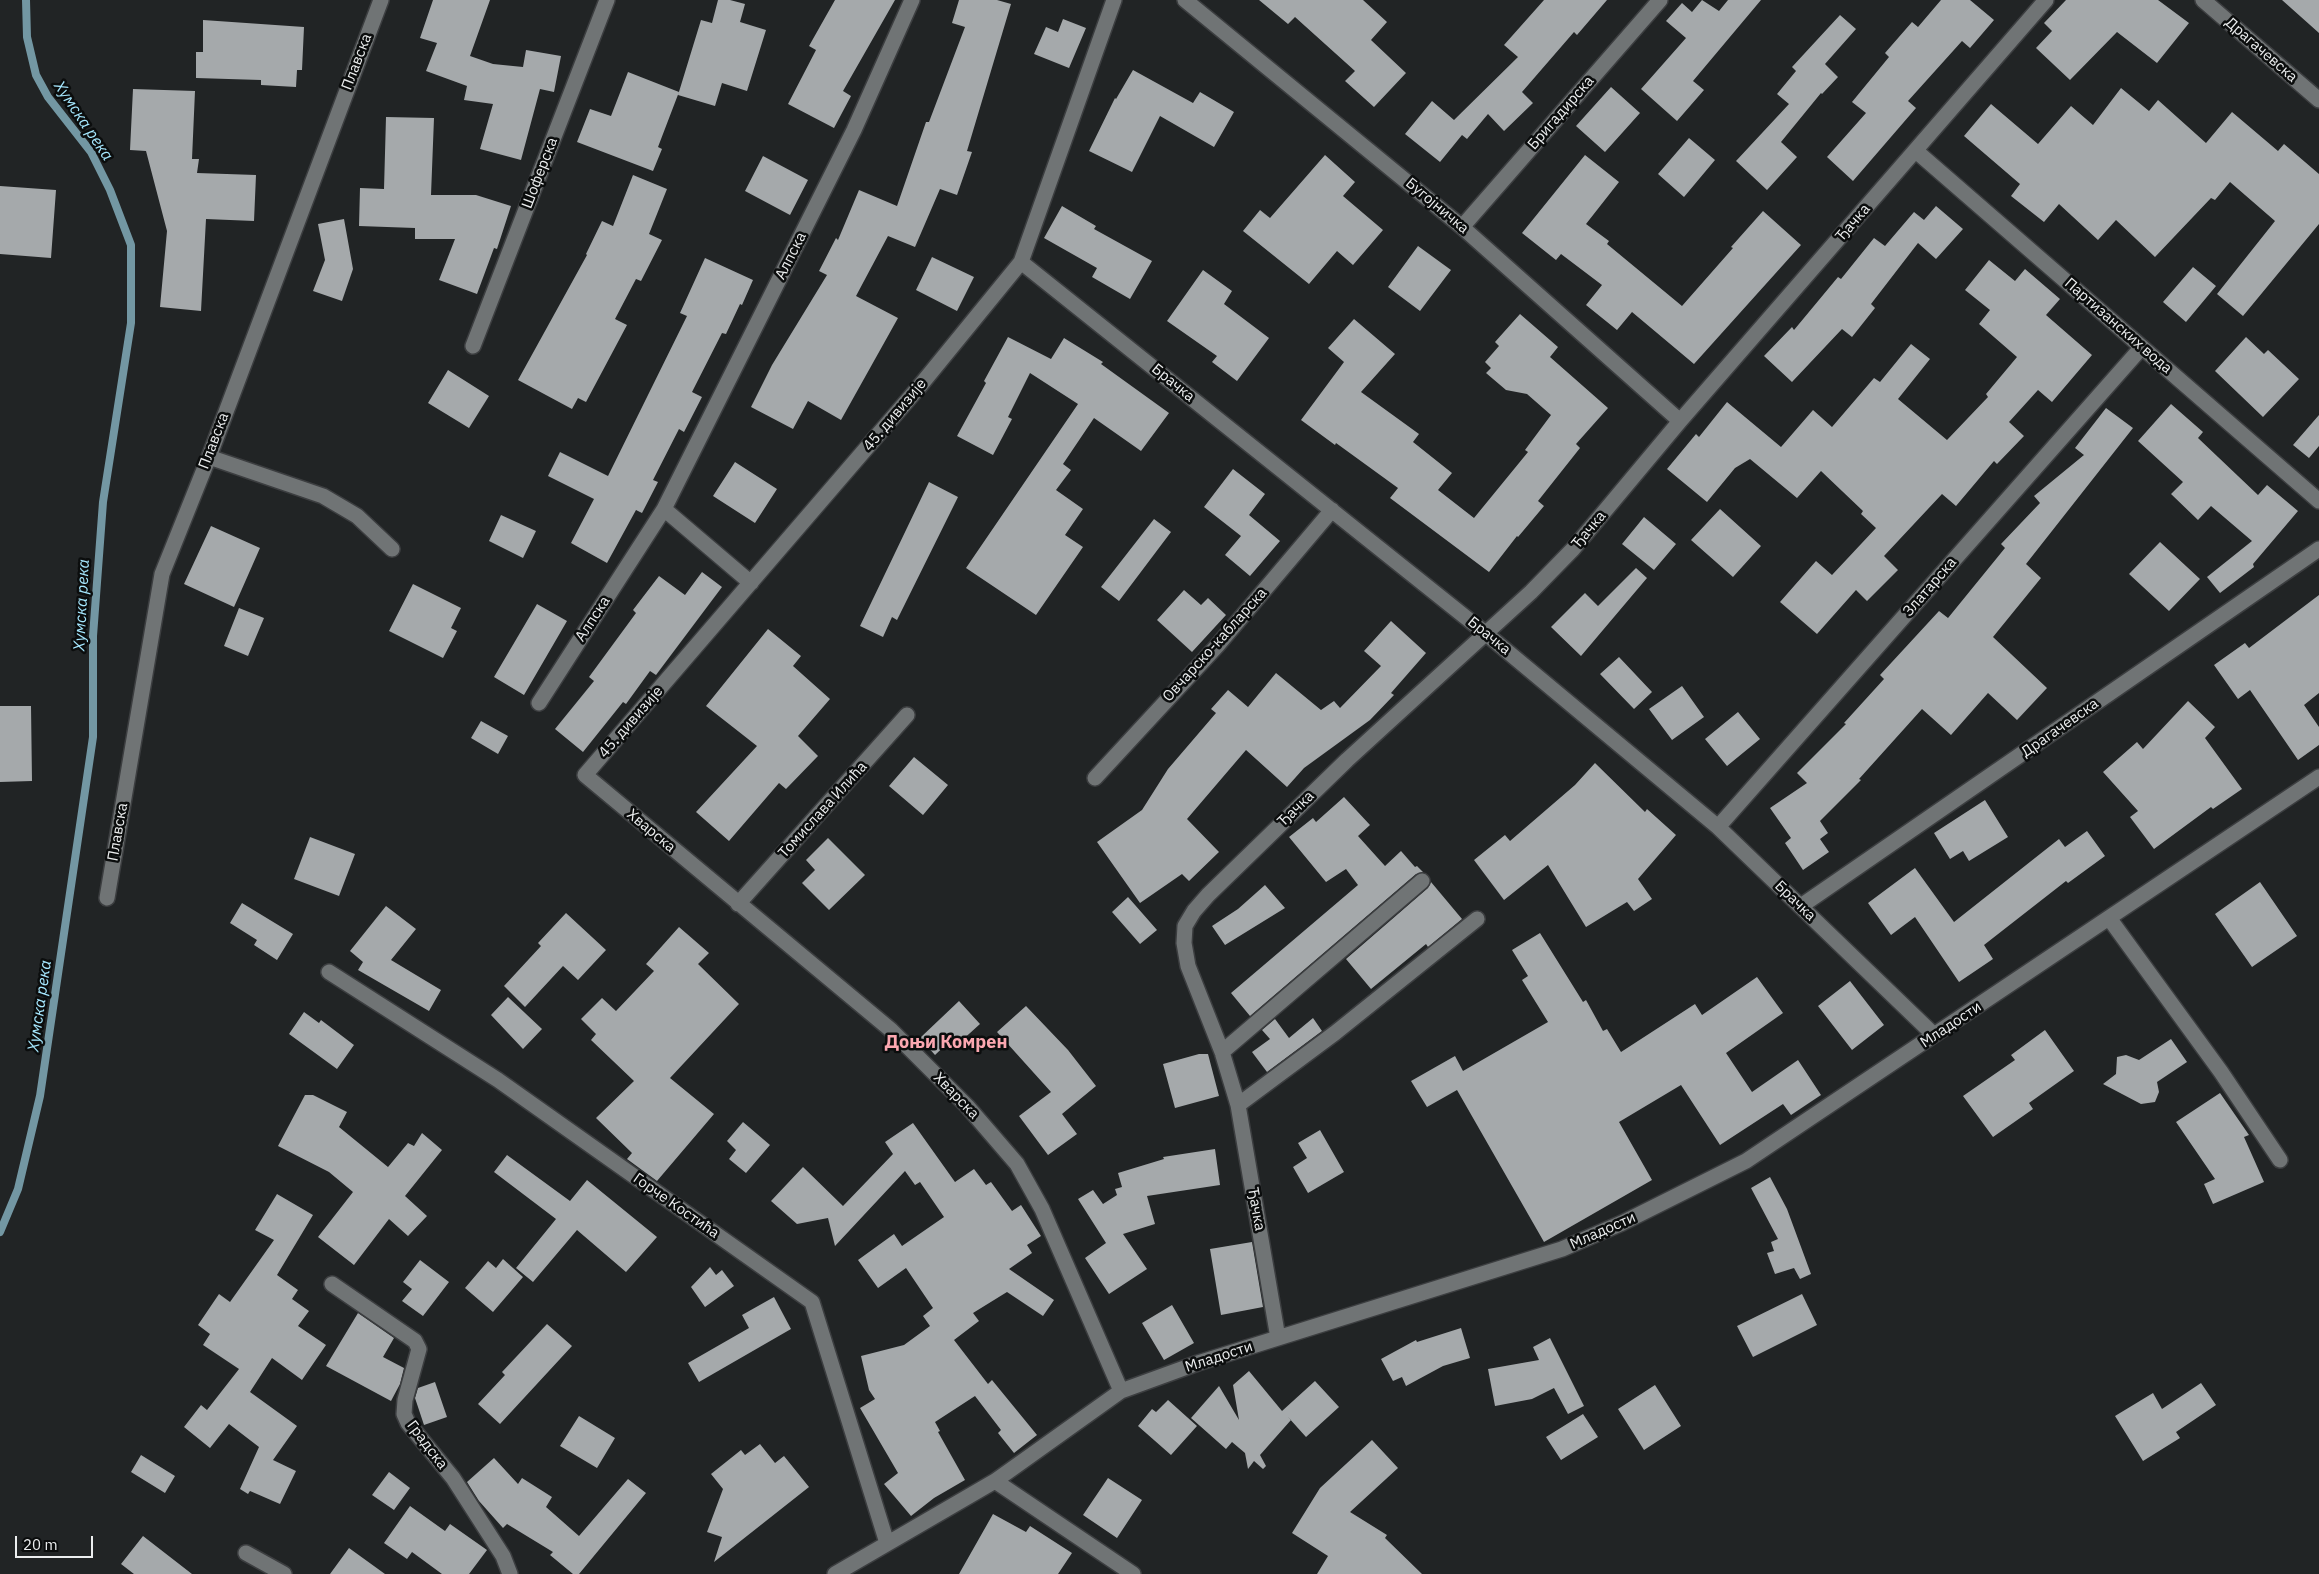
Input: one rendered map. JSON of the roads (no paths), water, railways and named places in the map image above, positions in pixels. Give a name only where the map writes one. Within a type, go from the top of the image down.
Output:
[{"type":"street","name":"Плавска","points":[[107,898],[162,574],[209,457],[381,0]]},
{"type":"street","name":"Шоферска","points":[[473,346],[607,0]]},
{"type":"street","name":"Алпска","points":[[538,703],[664,509],[854,130],[912,0]]},
{"type":"street","name":"45. дивизије","points":[[585,776],[919,387],[1021,262],[1114,0]]},
{"type":"street","name":"Бугојничка","points":[[1185,0],[1462,227],[1680,421]]},
{"type":"street","name":"Бригадирска","points":[[1462,227],[1660,0]]},
{"type":"street","name":"Ђачка","points":[[1278,1338],[1238,1105],[1222,1052],[1188,966],[1184,943],[1185,926],[1194,911],[1347,760],[1484,632],[1531,592],[1573,549],[1680,421],[2046,0]]},
{"type":"street","name":"Драгачевска","points":[[2203,0],[2319,100]]},
{"type":"street","name":"Партизанских вода","points":[[1916,151],[2319,501]]},
{"type":"street","name":"Брачка","points":[[1021,262],[1484,632],[1718,827],[1934,1035]]},
{"type":"street","name":"Златарска","points":[[1718,827],[2142,347]]},
{"type":"street","points":[[209,457],[323,496],[357,516],[392,549]]},
{"type":"street","points":[[664,509],[751,583]]},
{"type":"street","name":"Овчарско-кабларска","points":[[1095,778],[1217,646],[1332,510]]},
{"type":"street","name":"Драгачевска","points":[[1801,906],[2319,549]]},
{"type":"street","name":"Томислава Илића","points":[[738,904],[908,715]]},
{"type":"street","name":"Хварска","points":[[585,776],[891,1030],[967,1106],[1017,1164],[1042,1209],[1121,1391]]},
{"type":"street","name":"Младости","points":[[835,1574],[995,1481],[1121,1391],[1278,1338],[1536,1258],[1622,1223],[1746,1161],[2319,778]]},
{"type":"street","points":[[1222,1052],[1422,881]]},
{"type":"street","points":[[2109,918],[2221,1072],[2280,1160]]},
{"type":"street","points":[[1238,1105],[1335,1033],[1477,919]]},
{"type":"street","name":"Горче Костића","points":[[329,972],[498,1080],[812,1302],[887,1543]]},
{"type":"street","name":"Градска","points":[[332,1284],[415,1341],[419,1349],[405,1400],[404,1414],[408,1423],[452,1478],[503,1556],[510,1574]]},
{"type":"street","points":[[995,1481],[1133,1574]]},
{"type":"street","points":[[246,1553],[284,1574]]},
{"type":"waterway","name":"Хумска река","points":[[0,1232],[18,1189],[40,1096],[93,737],[93,636],[103,502],[131,323],[131,245],[110,190],[91,152],[48,97],[36,75],[27,37],[26,0]]},
{"type":"district","name":"Доњи Комрен","points":[[946,1043]]}]
